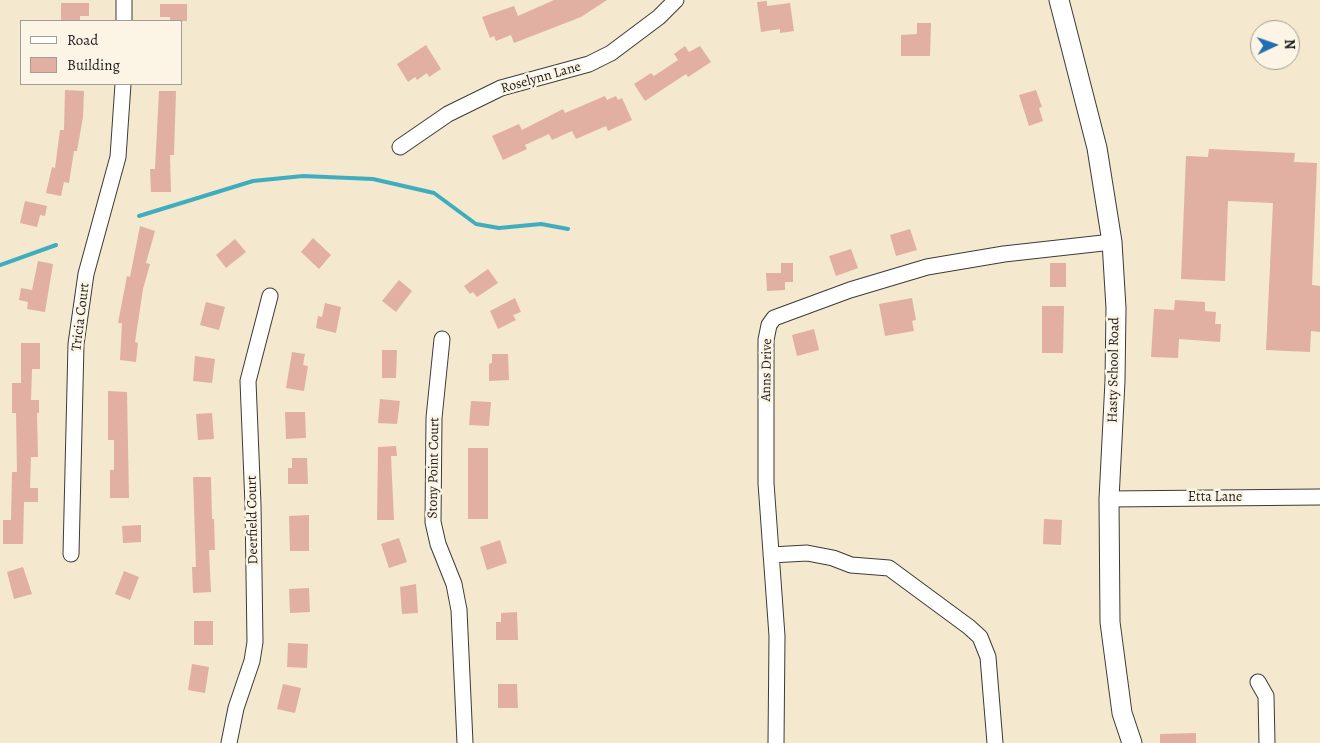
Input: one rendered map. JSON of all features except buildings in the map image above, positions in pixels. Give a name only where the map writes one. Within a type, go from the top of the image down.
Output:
[{"type":"street","points":[[124,0],[124,20]]},
{"type":"street","name":"Roselynn Lane","points":[[400,147],[448,114],[501,88],[589,64],[611,53],[659,17],[676,0]]},
{"type":"street","name":"Hasty School Road","points":[[1058,0],[1097,148],[1112,242],[1116,308],[1115,381],[1109,499],[1110,622],[1122,713],[1132,743]]},
{"type":"street","name":"Tricia Court","points":[[71,554],[76,344],[86,274],[118,157],[123,85]]},
{"type":"street","name":"Anns Drive","points":[[776,743],[777,636],[766,483],[766,364],[769,325],[774,318],[793,309],[927,267],[1004,254],[1112,242]]},
{"type":"street","name":"Deerfield Court","points":[[229,743],[236,708],[252,661],[255,642],[253,505],[248,382],[270,296]]},
{"type":"street","name":"Stony Point Court","points":[[442,339],[434,418],[433,522],[438,544],[454,584],[459,610],[465,743]]},
{"type":"street","name":"Etta Lane","points":[[1109,499],[1320,497]]},
{"type":"street","points":[[771,555],[821,554],[851,565],[889,568],[969,627],[980,637],[988,657],[995,743]]},
{"type":"street","points":[[1258,682],[1266,696],[1267,743]]},
{"type":"waterway","points":[[139,216],[253,181],[303,176],[373,179],[434,193],[476,224],[499,228],[541,224],[568,229]]},
{"type":"waterway","points":[[0,265],[56,245]]}]
